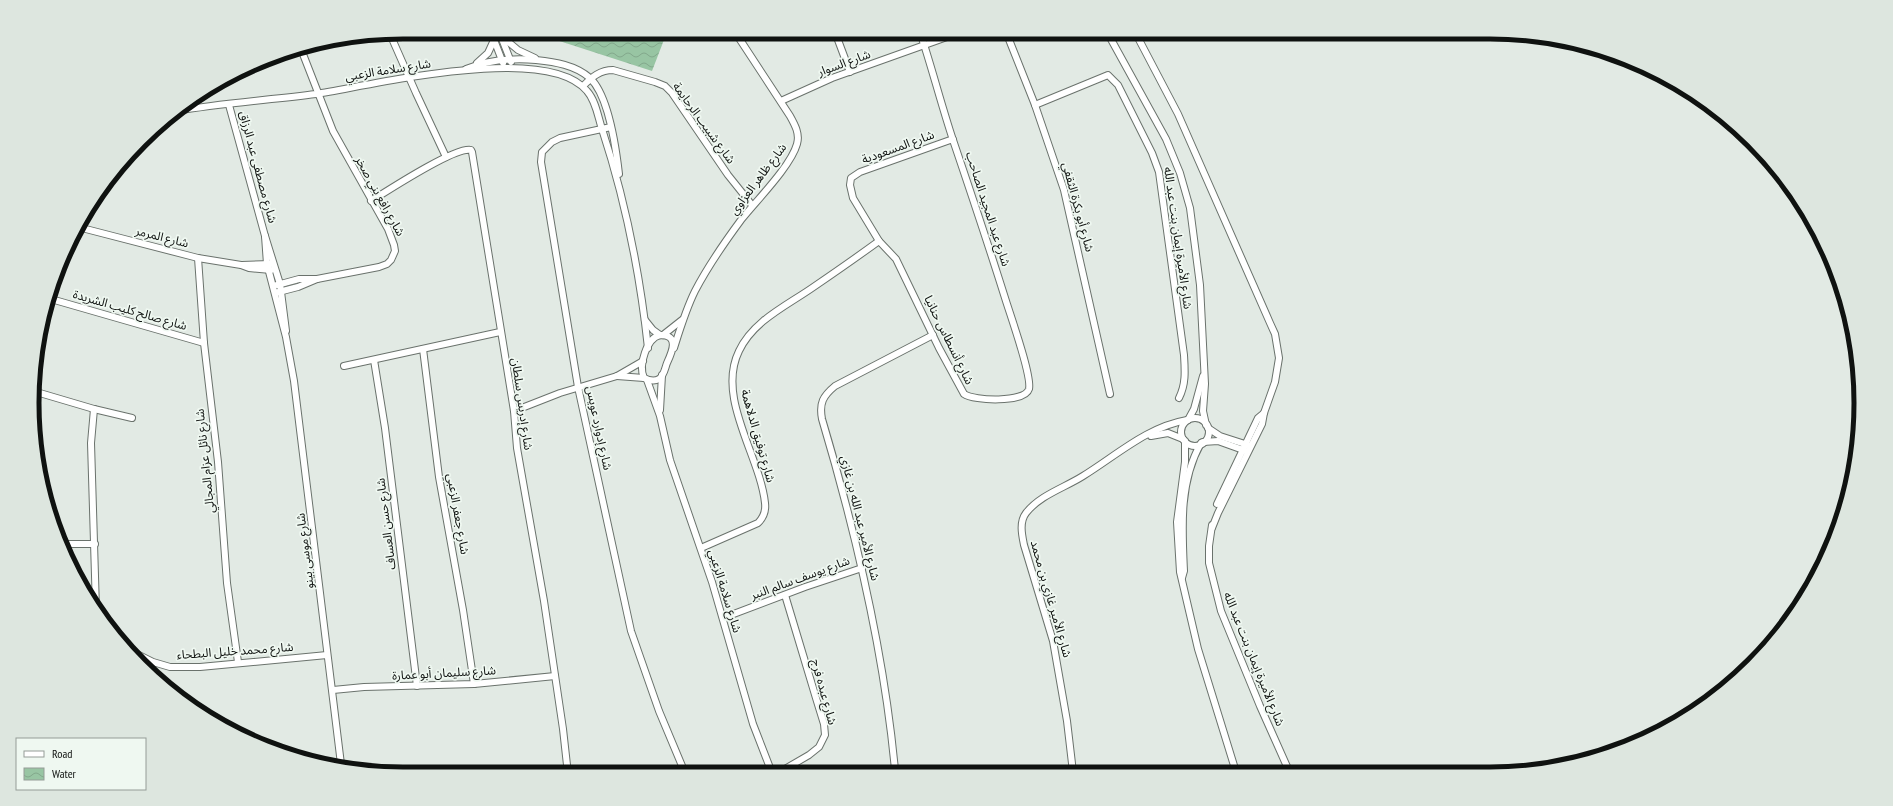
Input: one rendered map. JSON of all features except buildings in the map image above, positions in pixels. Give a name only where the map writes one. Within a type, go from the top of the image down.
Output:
[{"type":"street","points":[[392,39],[446,157]]},
{"type":"street","points":[[502,39],[512,68]]},
{"type":"street","points":[[506,39],[518,50],[544,61]]},
{"type":"street","name":"شارع ظاهر العزاوي","points":[[662,375],[674,348],[683,318],[694,292],[711,262],[752,205],[788,161],[797,144],[798,137],[796,126],[740,39]]},
{"type":"street","points":[[838,39],[850,72]]},
{"type":"street","name":"شارع عبد المجيد الصاحب","points":[[922,39],[953,139],[1013,322],[1029,381],[1027,394]]},
{"type":"street","name":"شارع السوار","points":[[781,101],[850,72],[943,39]]},
{"type":"street","name":"شارع أبو بكرة الثقفي","points":[[1009,39],[1035,105],[1068,205],[1110,394]]},
{"type":"street","name":"شارع الأميرة إيمان بنت عبد الله","points":[[1111,39],[1166,139],[1186,190],[1194,226],[1198,256],[1202,315],[1203,411],[1207,426]]},
{"type":"street","name":"شارع الأميرة إيمان بنت عبد الله","points":[[1139,39],[1178,114],[1275,334],[1278,352],[1278,370],[1264,413],[1262,424],[1247,448],[1212,528],[1209,546],[1209,563],[1221,611],[1287,767]]},
{"type":"street","points":[[494,40],[504,68]]},
{"type":"street","points":[[475,65],[488,53],[494,40]]},
{"type":"street","name":"شارع رافع بني صخر","points":[[275,293],[282,292],[317,279],[379,267],[391,260],[395,251],[388,229],[333,132],[303,53]]},
{"type":"street","name":"شارع سلامة الزعبي","points":[[463,70],[475,65],[510,59],[544,61],[574,68],[590,78],[601,95],[611,127],[618,166],[619,189]]},
{"type":"street","name":"شارع سلامة الزعبي","points":[[318,94],[409,77],[463,70],[504,68],[530,68],[555,72],[570,77],[583,86],[591,96],[619,189],[644,319],[648,348]]},
{"type":"street","name":"شارع شبيب الرحايمة","points":[[583,86],[590,78],[600,72],[613,70],[664,86],[679,102],[728,175],[752,205]]},
{"type":"street","name":"شارع الأميرة إيمان بنت عبد الله","points":[[1035,105],[1108,75],[1118,85],[1152,153],[1159,172],[1161,183],[1184,355],[1185,378],[1179,398]]},
{"type":"street","points":[[187,110],[318,94]]},
{"type":"street","name":"شارع مصطفى عبد الرزاق","points":[[229,105],[282,292]]},
{"type":"street","name":"شارع إدوارد عويس","points":[[611,127],[552,142],[546,146],[541,156],[578,387],[630,630],[659,711],[682,767]]},
{"type":"street","name":"شارع المسعودية","points":[[879,241],[853,198],[850,185],[851,178],[860,172],[953,139]]},
{"type":"street","name":"شارع إدريس سلطان","points":[[371,201],[446,157],[467,149],[471,150],[474,156],[500,332],[514,411],[517,448],[555,676],[567,767]]},
{"type":"street","name":"شارع المرمر","points":[[84,229],[198,258],[240,265],[267,267],[275,266]]},
{"type":"street","name":"شارع مصطفى عبد الرزاق","points":[[265,236],[267,267],[275,293]]},
{"type":"street","name":"شارع أنسطاس حنانيا","points":[[879,241],[896,260],[960,389],[968,397],[1006,399],[1027,394]]},
{"type":"street","name":"شارع توفيق الدلاهمة","points":[[701,548],[758,523],[763,518],[765,512],[765,504],[761,486],[735,401],[733,376],[734,364],[739,351],[751,333],[771,316],[879,241]]},
{"type":"street","name":"شارع نائل عزام المجالي","points":[[198,258],[204,343],[218,462],[227,583],[238,662]]},
{"type":"street","name":"شارع رافع بني صخر","points":[[273,286],[299,279],[317,279]]},
{"type":"street","name":"شارع موسى بينو","points":[[282,292],[286,337]]},
{"type":"street","name":"شارع موسى بينو","points":[[275,293],[286,337],[303,443],[341,762]]},
{"type":"street","name":"شارع صالح كليب الشريدة","points":[[54,300],[204,343]]},
{"type":"street","name":"شارع ظاهر العزاوي","points":[[648,348],[652,338],[662,335],[683,318]]},
{"type":"street","points":[[644,319],[653,330],[671,340],[674,348]]},
{"type":"street","points":[[344,366],[500,332]]},
{"type":"street","name":"شارع الأمير عبد الله بن غازي","points":[[895,767],[887,701],[862,568],[850,516],[822,419],[820,404],[827,393],[835,386],[933,335]]},
{"type":"street","points":[[514,411],[578,387],[617,376],[643,361],[648,348]]},
{"type":"street","name":"شارع جعفر الزعبي","points":[[423,349],[439,477],[454,553],[474,684]]},
{"type":"street","name":"شارع حسن العساف","points":[[374,360],[385,428],[417,686]]},
{"type":"street","name":"شارع سلامة الزعبي","points":[[643,361],[641,370],[660,416],[670,460],[701,548],[723,618],[753,724],[770,767]]},
{"type":"street","name":"شارع الأميرة إيمان بنت عبد الله","points":[[1188,420],[1194,408],[1203,374]]},
{"type":"street","points":[[617,376],[655,381],[662,375]]},
{"type":"street","name":"شارع سلامة الزعبي","points":[[660,416],[662,375]]},
{"type":"street","points":[[39,393],[94,409],[132,418]]},
{"type":"street","points":[[94,409],[91,443],[96,598]]},
{"type":"street","points":[[1133,442],[1162,427],[1196,418],[1204,421],[1207,426],[1220,436],[1247,448]]},
{"type":"street","points":[[1188,420],[1181,431],[1184,440],[1185,462],[1177,522],[1179,568],[1198,649],[1234,767]]},
{"type":"street","points":[[1182,578],[1184,571],[1181,523],[1183,504],[1192,463],[1202,443],[1208,436],[1207,426]]},
{"type":"street","points":[[1133,442],[1163,432],[1174,434],[1192,445],[1218,441],[1247,448]]},
{"type":"street","name":"شارع الأمير غازي بن محمد","points":[[1072,767],[1067,721],[1053,641],[1024,545],[1022,532],[1023,519],[1026,513],[1035,504],[1082,477],[1133,442]]},
{"type":"street","points":[[68,544],[95,544]]},
{"type":"street","name":"شارع يوسف سالم النبر","points":[[723,618],[785,594],[862,568]]},
{"type":"street","name":"شارع عبده فرج","points":[[785,594],[822,717],[825,735],[819,747],[809,755],[788,767]]},
{"type":"street","name":"شارع محمد خليل البطحاء","points":[[143,657],[153,662],[170,667],[200,667],[238,662],[327,655]]},
{"type":"street","name":"شارع سليمان أبو عمارة","points":[[333,690],[364,687],[474,684],[555,676]]},
{"type":"water","points":[[553,39],[664,39],[652,71]]}]
